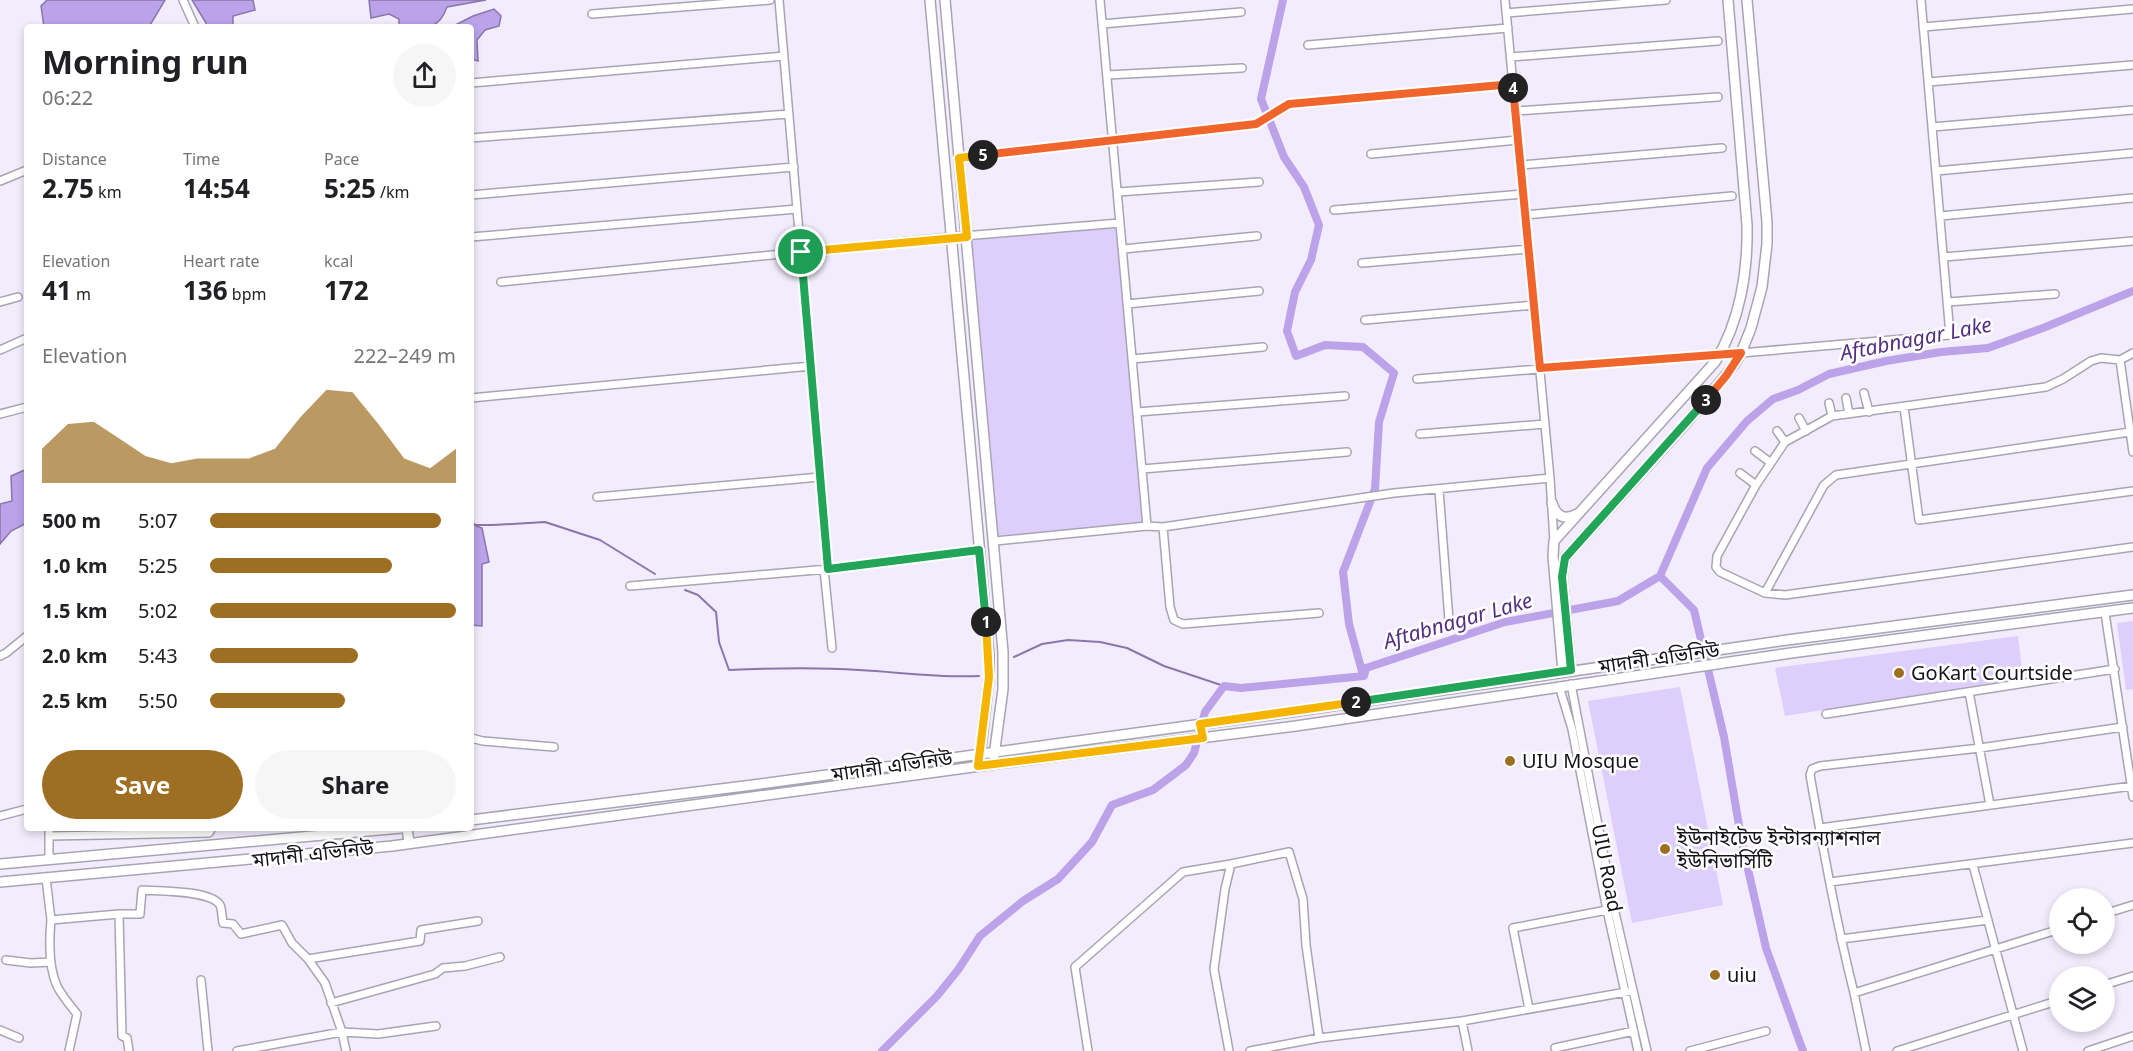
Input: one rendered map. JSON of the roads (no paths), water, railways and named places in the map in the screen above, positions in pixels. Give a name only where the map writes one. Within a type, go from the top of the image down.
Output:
[{"type":"main road","points":[[930,0],[989,666],[978,766]]},
{"type":"main road","points":[[945,0],[1004,671],[992,764]]},
{"type":"main road","points":[[1567,671],[1559,578],[1553,556],[1554,541],[1716,362],[1737,306],[1745,275],[1748,249],[1745,200],[1728,0]]},
{"type":"main road","points":[[1559,578],[1567,553],[1688,421],[1726,376],[1741,353],[1762,287],[1767,243],[1747,0]]},
{"type":"main road","points":[[1720,354],[1741,353]]},
{"type":"main road","points":[[1552,504],[1561,517],[1580,513]]},
{"type":"main road","points":[[979,550],[994,542]]},
{"type":"main road","name":"মাদানী এভিনিউ","points":[[474,820],[790,780],[1291,712],[1788,640],[2133,595]]},
{"type":"main road","points":[[2102,598],[2105,612]]},
{"type":"main road","name":"মাদানী এভিনিউ","points":[[0,882],[262,859],[409,843],[992,764],[1296,726],[1571,684],[2133,608]]},
{"type":"main road","points":[[1200,724],[1203,738]]},
{"type":"main road","points":[[790,780],[792,792]]},
{"type":"main road","name":"মাদানী এভিনিউ","points":[[0,864],[370,831]]},
{"type":"main road","points":[[407,831],[409,843]]},
{"type":"main road","points":[[46,878],[49,859]]},
{"type":"street","points":[[183,0],[194,24]]},
{"type":"street","points":[[592,14],[770,0]]},
{"type":"street","points":[[779,0],[811,366],[832,648]]},
{"type":"street","points":[[1100,0],[1147,526]]},
{"type":"street","points":[[1505,0],[1551,478],[1554,541]]},
{"type":"street","points":[[1506,13],[1666,0]]},
{"type":"street","points":[[1741,353],[1950,335],[1921,0]]},
{"type":"street","points":[[1923,27],[2133,9]]},
{"type":"street","points":[[1102,24],[1241,12]]},
{"type":"street","points":[[1308,45],[1508,28]]},
{"type":"street","points":[[1510,57],[1718,41]]},
{"type":"street","points":[[474,83],[784,56]]},
{"type":"street","points":[[1928,82],[2133,65]]},
{"type":"street","points":[[1107,75],[1242,68]]},
{"type":"street","points":[[959,158],[1256,124],[1289,104],[1513,84]]},
{"type":"street","points":[[1516,111],[1718,97]]},
{"type":"street","points":[[1932,127],[2133,110]]},
{"type":"street","points":[[474,138],[789,114]]},
{"type":"street","points":[[1371,154],[1518,140]]},
{"type":"street","points":[[1521,165],[1722,148]]},
{"type":"street","points":[[1936,171],[2133,153]]},
{"type":"street","points":[[474,195],[794,167]]},
{"type":"street","points":[[0,180],[24,171]]},
{"type":"street","points":[[1118,192],[1258,182]]},
{"type":"street","points":[[1334,210],[1524,194]]},
{"type":"street","points":[[1526,215],[1732,196]]},
{"type":"street","points":[[1940,216],[2133,198]]},
{"type":"street","points":[[474,237],[797,209]]},
{"type":"street","points":[[501,282],[951,237],[1120,223]]},
{"type":"street","points":[[1123,249],[1257,236]]},
{"type":"street","points":[[1944,257],[2133,241]]},
{"type":"street","points":[[1362,263],[1529,249]]},
{"type":"street","points":[[1127,304],[1259,291]]},
{"type":"street","points":[[1948,302],[2055,294]]},
{"type":"street","points":[[0,302],[18,297]]},
{"type":"street","points":[[1365,320],[1534,305]]},
{"type":"street","points":[[0,350],[24,339]]},
{"type":"street","points":[[1132,359],[1263,347]]},
{"type":"street","points":[[2133,353],[2120,360],[2102,358],[2091,361],[2055,384],[2046,387],[1832,416],[1785,442],[1756,485],[1717,556],[1716,567],[1720,572],[1765,593],[1785,596],[2133,547]]},
{"type":"street","points":[[1417,379],[1720,354]]},
{"type":"street","points":[[2120,360],[2133,452]]},
{"type":"street","points":[[474,398],[811,366]]},
{"type":"street","points":[[2124,390],[2133,389]]},
{"type":"street","points":[[1864,393],[1869,412]]},
{"type":"street","points":[[1137,412],[1345,396]]},
{"type":"street","points":[[1846,398],[1849,414]]},
{"type":"street","points":[[1829,403],[1832,416]]},
{"type":"street","points":[[1904,407],[1919,520],[2133,491]]},
{"type":"street","points":[[0,414],[24,408]]},
{"type":"street","points":[[1799,418],[1806,431]]},
{"type":"street","points":[[1420,434],[1545,424]]},
{"type":"street","points":[[1777,432],[1785,442]]},
{"type":"street","points":[[1765,593],[1824,485],[1836,475],[2130,432]]},
{"type":"street","points":[[1755,451],[1771,463]]},
{"type":"street","points":[[1142,469],[1347,452]]},
{"type":"street","points":[[1740,473],[1756,485]]},
{"type":"street","points":[[597,497],[820,477]]},
{"type":"street","points":[[994,542],[1147,526],[1163,527],[1390,494],[1551,478]]},
{"type":"street","points":[[1438,490],[1449,620]]},
{"type":"street","points":[[1163,527],[1170,606],[1174,620],[1183,624],[1318,613]]},
{"type":"street","points":[[630,586],[826,569],[979,550]]},
{"type":"street","points":[[2105,612],[2133,796]]},
{"type":"street","points":[[0,656],[24,638]]},
{"type":"street","points":[[1826,714],[2115,669]]},
{"type":"street","name":"UIU Road","points":[[1571,684],[1607,910],[1647,1051]]},
{"type":"street","name":"UIU Road","points":[[1559,686],[1586,785],[1629,992],[1638,1051]]},
{"type":"street","points":[[1969,692],[1990,805]]},
{"type":"street","points":[[1866,1051],[1840,939],[1810,775],[1812,769],[1820,766],[1980,748],[2122,727]]},
{"type":"street","points":[[474,739],[555,747]]},
{"type":"street","points":[[1820,828],[2132,786]]},
{"type":"street","points":[[0,816],[24,810]]},
{"type":"street","points":[[49,859],[49,832],[209,833],[210,831]]},
{"type":"street","points":[[1830,882],[2133,843]]},
{"type":"street","points":[[1088,1051],[1075,967],[1183,872],[1289,852],[1303,899],[1306,945],[1318,1038]]},
{"type":"street","points":[[1229,1051],[1214,969],[1225,889],[1231,864]]},
{"type":"street","points":[[1973,865],[2023,1051]]},
{"type":"street","points":[[46,878],[51,920],[49,939],[51,962],[56,984],[76,1014],[69,1051]]},
{"type":"street","points":[[51,920],[140,914],[142,890],[188,892],[213,899],[220,905],[223,923],[233,924],[241,934],[282,925],[292,943],[308,959],[325,983],[346,1051]]},
{"type":"street","points":[[2115,911],[2133,905]]},
{"type":"street","points":[[1529,1009],[1513,928],[1607,910]]},
{"type":"street","points":[[119,914],[122,1036],[127,1038],[129,1051]]},
{"type":"street","points":[[1840,939],[1988,920]]},
{"type":"street","points":[[308,959],[420,941],[422,930],[478,921]]},
{"type":"street","points":[[1854,993],[2049,932]]},
{"type":"street","points":[[331,1003],[435,974],[443,968],[465,966],[500,957]]},
{"type":"street","points":[[6,960],[31,963],[51,962]]},
{"type":"street","points":[[2115,982],[2133,976]]},
{"type":"street","points":[[201,980],[208,1051]]},
{"type":"street","points":[[1250,1051],[1318,1038],[1462,1021],[1629,992]]},
{"type":"street","points":[[1898,1051],[2049,1004]]},
{"type":"street","points":[[1462,1021],[1468,1051]]},
{"type":"street","points":[[237,1051],[342,1032],[378,1034],[436,1026]]},
{"type":"street","points":[[0,1030],[19,1038]]},
{"type":"street","points":[[1555,1048],[1634,1030]]},
{"type":"street","points":[[1689,1051],[1766,1030]]},
{"type":"street","points":[[2088,1051],[2133,1036]]},
{"type":"waterway","points":[[1283,0],[1261,99],[1284,157],[1304,187],[1319,225],[1311,260],[1295,292],[1287,331],[1296,356],[1325,345],[1363,347],[1394,373],[1379,422],[1375,489],[1343,572],[1349,624],[1363,675]]},
{"type":"waterway","name":"Aftabnagar Lake","points":[[882,1051],[937,996],[958,970],[980,936],[1023,901],[1058,879],[1092,842],[1112,805],[1153,790],[1186,765],[1194,753],[1205,712],[1224,686],[1241,688],[1364,676],[1366,668],[1505,622],[1618,601],[1660,576],[1707,468],[1747,421],[1773,399],[1798,390],[1829,374],[1941,352],[1988,348],[2133,291]]},
{"type":"waterway","points":[[474,524],[545,522],[600,540],[655,574]]},
{"type":"waterway","points":[[1660,576],[1694,610],[1724,737],[1742,843],[1766,948],[1803,1051]]},
{"type":"waterway","points":[[685,590],[698,595],[716,612],[719,642],[729,670],[827,668],[934,676],[979,676]]},
{"type":"waterway","points":[[1014,657],[1042,644],[1068,640],[1100,642],[1127,648],[1164,666],[1224,686]]},
{"type":"place","name":"GoKart Courtside","points":[[1899,673]]},
{"type":"place","name":"UIU Mosque","points":[[1510,761]]},
{"type":"place","name":"ইউনাইটেড ইন্টারন্যাশনাল ইউনিভার্সিটি","points":[[1665,849]]},
{"type":"place","name":"uiu","points":[[1715,975]]}]
